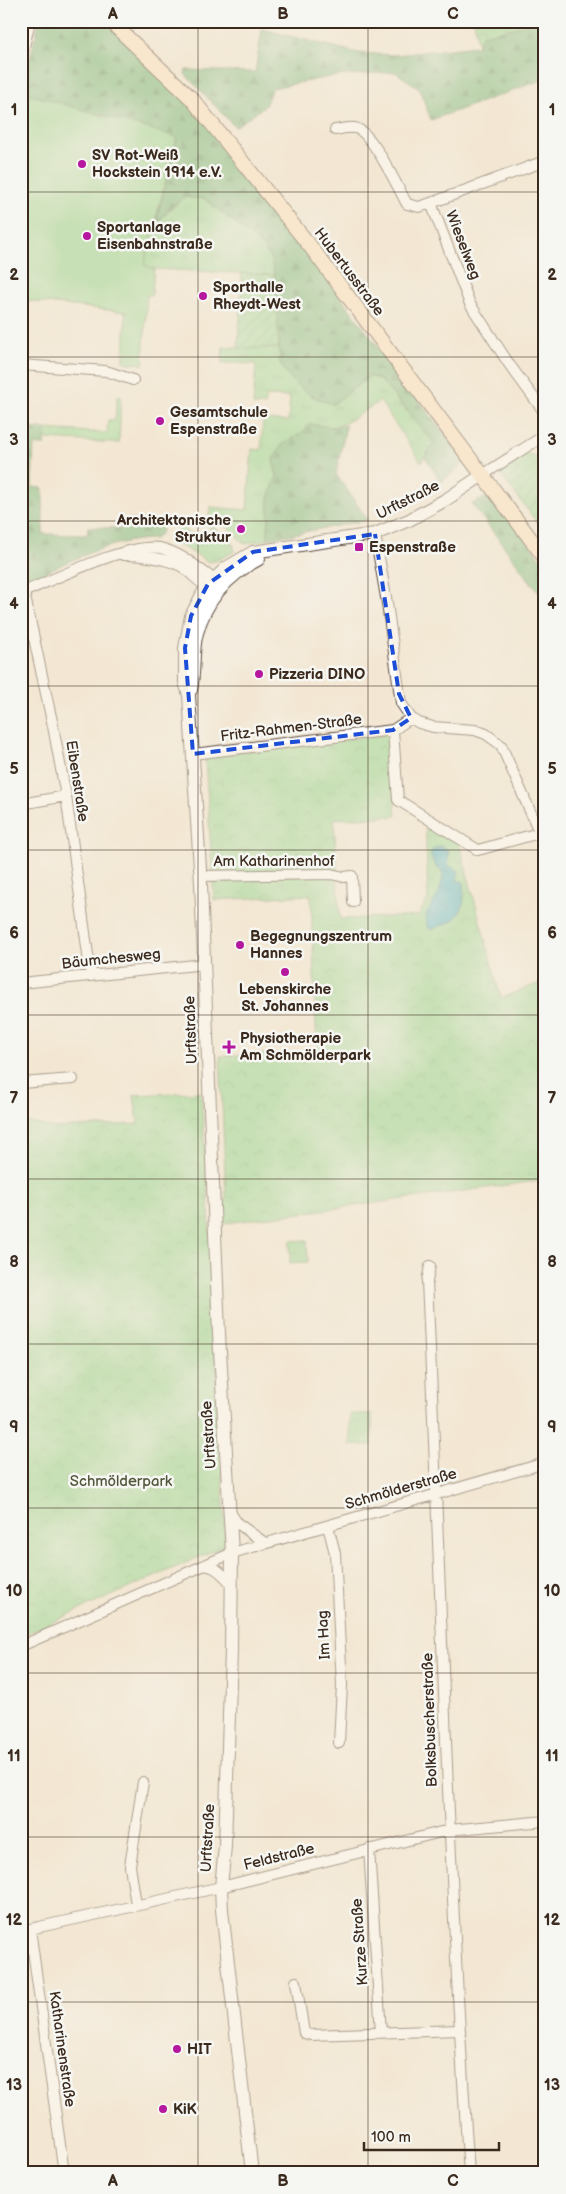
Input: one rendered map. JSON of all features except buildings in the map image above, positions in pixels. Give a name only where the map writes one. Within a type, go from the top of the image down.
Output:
[{"type":"main road","name":"Hubertusstraße","points":[[110,21],[173,79],[198,107],[310,246],[545,558]]},
{"type":"street","points":[[21,60],[30,21]]},
{"type":"street","name":"Wieselweg","points":[[336,130],[356,128],[366,135],[407,204],[419,207],[431,203],[470,304],[509,364],[545,413]]},
{"type":"street","points":[[431,203],[545,161]]},
{"type":"street","points":[[21,364],[106,371],[133,380]]},
{"type":"street","points":[[482,476],[545,435]]},
{"type":"street","name":"Urftstraße","points":[[252,2173],[221,1886],[225,1846],[232,1553],[219,1334],[201,876],[189,695],[193,679],[197,633],[212,600],[213,586],[234,562],[253,552],[375,534],[423,513],[482,476]]},
{"type":"street","points":[[375,534],[394,648],[398,694],[401,703],[411,718],[419,723],[433,727],[475,730],[486,734],[501,745],[515,773],[545,846]]},
{"type":"street","points":[[23,592],[130,550],[146,547],[159,548],[179,555],[213,586]]},
{"type":"street","name":"Eibenstraße","points":[[23,592],[53,726],[66,796],[91,976]]},
{"type":"street","name":"Fritz-Rahmen-Straße","points":[[193,754],[393,730],[411,718]]},
{"type":"street","points":[[393,730],[398,800],[478,850],[539,833]]},
{"type":"street","points":[[21,804],[66,796]]},
{"type":"street","name":"Am Katharinenhof","points":[[201,876],[331,874],[344,877],[352,876],[353,902]]},
{"type":"street","name":"Bäumchesweg","points":[[21,983],[205,964]]},
{"type":"street","points":[[21,1083],[73,1079]]},
{"type":"street","name":"Bolksbuscherstraße","points":[[430,1266],[427,1281],[449,1830],[459,2030],[469,2173]]},
{"type":"street","name":"Schmölderstraße","points":[[21,1646],[232,1553],[545,1463]]},
{"type":"street","points":[[230,1512],[237,1523],[265,1543]]},
{"type":"street","name":"Im Hag","points":[[328,1526],[335,1552],[342,1685],[339,1743]]},
{"type":"street","points":[[198,1567],[208,1564],[232,1584]]},
{"type":"street","points":[[136,1904],[130,1866],[143,1782]]},
{"type":"street","name":"Feldstraße","points":[[26,1930],[221,1886],[449,1830],[545,1821]]},
{"type":"street","name":"Kurze Straße","points":[[369,1849],[381,2033]]},
{"type":"street","name":"Katharinenstraße","points":[[26,1930],[64,2173]]},
{"type":"street","points":[[296,1982],[304,2033],[459,2030]]},
{"type":"highlighted area","points":[[375,534],[399,694],[411,718],[393,730],[193,754],[185,648],[191,616],[208,584],[253,552]]},
{"type":"green space","points":[[39,21],[103,21],[163,74],[218,136],[466,462],[441,482],[425,457],[434,443],[381,380],[370,376],[333,404],[309,394],[290,378],[280,363],[275,275],[270,257],[259,242],[205,199],[185,197],[171,207],[155,226],[177,137],[35,96],[21,96]]},
{"type":"green space","points":[[474,21],[525,21],[525,25],[482,35],[478,45]]},
{"type":"green space","points":[[524,21],[545,21],[545,79],[431,120],[419,88],[395,72],[335,76],[272,88],[265,106],[235,127],[185,74],[186,70],[255,72],[262,29],[359,53],[395,55],[477,46],[482,35],[524,25]]},
{"type":"green space","name":"Sportanlage Eisenbahnstraße","points":[[21,96],[177,137],[153,232],[167,213],[185,197],[205,199],[259,242],[270,257],[275,275],[154,269],[144,265],[143,364],[124,362],[126,312],[21,300]]},
{"type":"green space","name":"Sportanlage Eisenbahnstraße","points":[[21,96],[35,96],[177,137],[144,265],[154,269],[152,295],[147,295],[143,364],[124,362],[126,312],[21,300]]},
{"type":"green space","points":[[242,273],[275,275],[279,348],[238,348]]},
{"type":"green space","points":[[223,347],[279,348],[280,363],[311,396],[333,404],[370,376],[381,381],[434,443],[421,462],[380,401],[344,424],[332,427],[310,424],[300,434],[282,445],[273,460],[277,476],[269,498],[268,539],[245,544],[226,526],[209,518],[210,507],[247,510],[252,449],[261,450],[263,420],[288,421],[290,397],[266,396],[265,405],[253,405],[256,364],[222,363]]},
{"type":"green space","points":[[117,396],[121,396],[119,443],[45,439],[46,429],[107,433],[108,420],[115,420]]},
{"type":"green space","points":[[310,424],[332,427],[346,426],[336,474],[368,520],[268,539],[269,498],[277,476],[273,460],[282,445],[300,434]]},
{"type":"green space","points":[[21,428],[46,429],[45,445],[34,445],[32,487],[43,488],[43,534],[87,535],[88,527],[122,528],[123,519],[153,520],[161,525],[162,532],[155,539],[120,543],[86,554],[21,584]]},
{"type":"green space","points":[[525,454],[545,459],[545,533],[501,475],[502,467]]},
{"type":"green space","points":[[491,495],[545,564],[545,601],[472,504]]},
{"type":"green space","points":[[183,525],[186,525],[186,533],[210,534],[210,526],[212,526],[232,542],[235,551],[216,561],[209,562],[174,542],[176,532]]},
{"type":"green space","points":[[390,734],[396,816],[334,819],[340,919],[418,916],[428,899],[425,818],[458,840],[501,998],[545,981],[545,1180],[219,1224],[226,1196],[220,1056],[317,1052],[311,895],[214,900],[205,756]]},
{"type":"green space","name":"Schmölderpark","points":[[201,1092],[209,1209],[226,1545],[21,1636],[21,1121],[54,1128],[138,1124],[134,1095]]},
{"type":"green space","points":[[307,1240],[308,1262],[290,1263],[290,1241]]},
{"type":"green space","points":[[350,1414],[372,1414],[372,1445],[350,1445]]},
{"type":"water","points":[[440,846],[449,850],[448,865],[459,871],[457,881],[464,883],[464,899],[462,909],[456,918],[431,930],[427,926],[426,914],[438,895],[443,877],[442,871],[436,867],[430,855],[433,849]]},
{"type":"place","name":"SV Rot-Weiß Hockstein 1914 e.V.","points":[[82,164]]},
{"type":"place","name":"Sportanlage Eisenbahnstraße","points":[[87,236]]},
{"type":"place","name":"Sporthalle Rheydt-West","points":[[203,296]]},
{"type":"place","name":"Gesamtschule Espenstraße","points":[[160,421]]},
{"type":"place","name":"Architektonische Struktur","points":[[241,529]]},
{"type":"place","name":"Espenstraße","points":[[359,547]]},
{"type":"place","name":"Pizzeria DINO","points":[[259,674]]},
{"type":"place","name":"Begegnungszentrum Hannes","points":[[240,945]]},
{"type":"place","name":"Lebenskirche St. Johannes","points":[[285,972]]},
{"type":"place","name":"Physiotherapie Am Schmölderpark","points":[[229,1047]]},
{"type":"place","name":"HIT","points":[[177,2049]]},
{"type":"place","name":"KiK","points":[[163,2109]]}]
